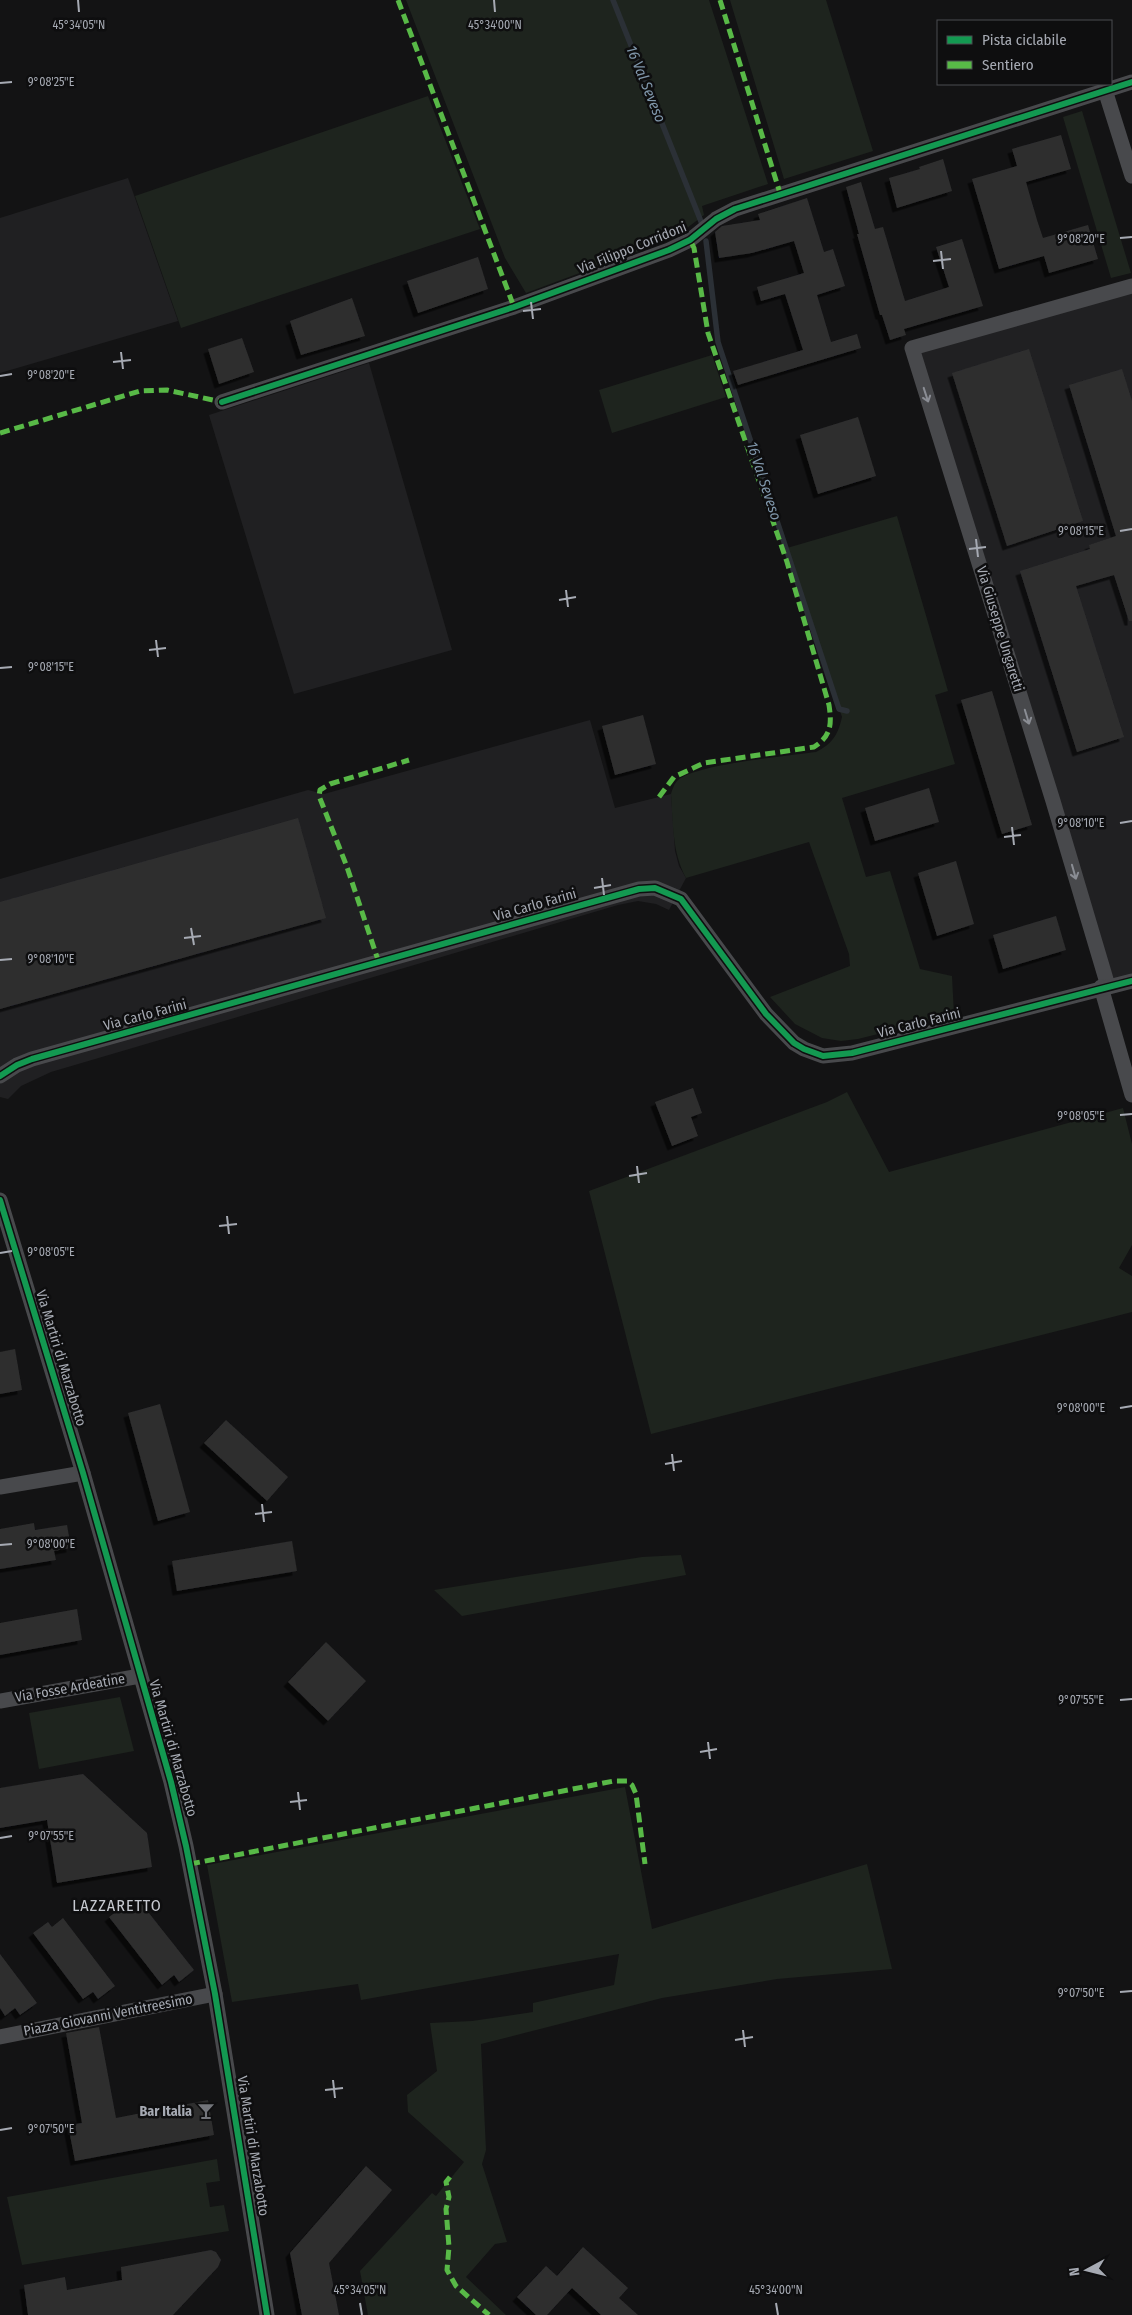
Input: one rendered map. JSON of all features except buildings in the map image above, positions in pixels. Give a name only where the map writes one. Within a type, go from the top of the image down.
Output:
[{"type":"street","name":"Via Filippo Corridoni","points":[[222,402],[514,307],[669,250],[690,240],[716,219],[735,209],[1132,82]]},
{"type":"street","points":[[1105,90],[1132,176]]},
{"type":"street","name":"Via Giuseppe Ungaretti","points":[[1132,286],[912,348],[1053,801],[1132,1095]]},
{"type":"street","name":"Via Carlo Farini","points":[[0,1076],[17,1065],[32,1059],[639,889],[656,888],[681,899],[766,1014],[783,1032],[804,1049],[823,1056],[852,1053],[908,1040],[1104,986],[1132,981]]},
{"type":"street","name":"Via Martiri di Marzabotto","points":[[0,1200],[83,1473],[171,1782],[186,1846],[215,1994],[267,2315]]},
{"type":"street","points":[[0,1487],[83,1473]]},
{"type":"street","name":"Via Fosse Ardeatine","points":[[0,1701],[140,1676]]},
{"type":"street","name":"Piazza Giovanni Ventitreesimo","points":[[0,2037],[215,1994]]},
{"type":"shaded area","points":[[406,0],[709,0],[768,184],[702,206],[704,215],[674,238],[526,293],[505,258]]},
{"type":"shaded area","points":[[730,0],[826,0],[873,151],[784,179]]},
{"type":"shaded area","points":[[428,96],[480,229],[181,328],[135,196]]},
{"type":"shaded area","points":[[1082,111],[1131,273],[1111,278],[1063,117]]},
{"type":"shaded area","points":[[128,178],[178,321],[0,373],[0,218]]},
{"type":"shaded area","points":[[1132,291],[1132,976],[1114,981],[917,352]]},
{"type":"shaded area","points":[[712,355],[726,397],[612,433],[599,390]]},
{"type":"shaded area","points":[[369,363],[452,650],[294,694],[209,415]]},
{"type":"shaded area","points":[[897,516],[948,691],[935,695],[955,764],[842,798],[866,877],[890,871],[920,969],[952,976],[954,1015],[858,1039],[841,1041],[822,1038],[795,1024],[770,997],[850,966],[849,954],[809,842],[686,878],[681,868],[676,847],[671,794],[678,780],[688,774],[723,765],[816,752],[834,738],[842,717],[787,548]]},
{"type":"shaded area","points":[[590,720],[615,808],[671,794],[675,851],[679,866],[686,878],[669,910],[656,904],[638,901],[618,905],[51,1072],[21,1086],[8,1099],[0,1097],[0,879],[308,790],[324,794]]},
{"type":"shaded area","points":[[847,1092],[889,1172],[1123,1108],[1132,1144],[1132,1245],[1119,1268],[1132,1276],[1132,1312],[651,1434],[589,1191],[827,1102]]},
{"type":"shaded area","points":[[681,1555],[686,1575],[462,1616],[434,1590],[642,1557]]},
{"type":"shaded area","points":[[120,1697],[134,1751],[39,1769],[29,1713]]},
{"type":"shaded area","points":[[625,1787],[652,1929],[867,1864],[892,1969],[777,1979],[662,1998],[481,2044],[486,2150],[482,2164],[507,2242],[495,2244],[466,2277],[506,2315],[368,2315],[360,2271],[432,2193],[436,2196],[464,2162],[408,2112],[407,2095],[437,2071],[430,2023],[472,2021],[533,2012],[533,2003],[614,1985],[619,1954],[361,2000],[358,1984],[232,2002],[207,1865]]},
{"type":"shaded area","points":[[217,2159],[220,2181],[206,2183],[210,2207],[224,2205],[229,2231],[22,2265],[7,2197]]},
{"type":"waterway","name":"16 Val Seveso","points":[[613,0],[702,224]]},
{"type":"waterway","name":"16 Val Seveso","points":[[706,241],[718,342],[839,709],[847,711]]},
{"type":"marked path","points":[[398,0],[514,307]]},
{"type":"marked path","points":[[720,0],[780,193]]},
{"type":"marked path","points":[[659,797],[674,777],[704,763],[814,747],[824,739],[830,724],[829,705],[787,562],[708,333],[694,248],[690,240]]},
{"type":"marked path","points":[[0,433],[140,391],[167,390],[222,402]]},
{"type":"marked path","points":[[379,963],[347,867],[319,796],[320,790],[330,784],[409,760]]},
{"type":"marked path","points":[[190,1864],[614,1781],[627,1781],[632,1785],[636,1794],[645,1864]]},
{"type":"marked path","points":[[450,2177],[446,2182],[449,2197],[446,2209],[449,2247],[447,2270],[456,2286],[489,2315]]},
{"type":"cycle path","points":[[222,402],[514,307],[669,250],[690,240],[716,219],[735,209],[1132,82]]},
{"type":"cycle path","points":[[0,1076],[17,1065],[32,1059],[639,889],[655,888],[681,899],[766,1014],[794,1043],[823,1056],[852,1053],[1132,981]]},
{"type":"cycle path","points":[[0,1200],[83,1473],[171,1782],[186,1846],[215,1994],[267,2315]]},
{"type":"place","name":"Bar Italia","points":[[206,2111]]},
{"type":"district","name":"LAZZARETTO","points":[[117,1905]]}]
